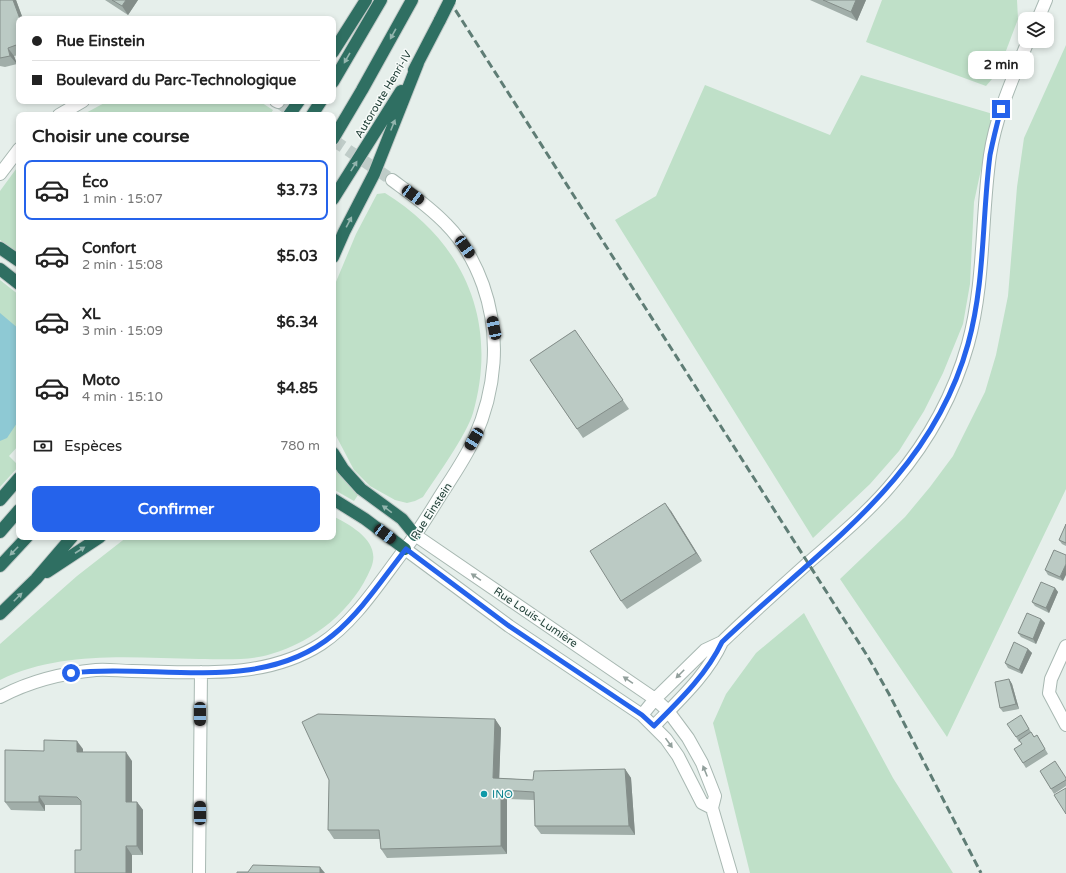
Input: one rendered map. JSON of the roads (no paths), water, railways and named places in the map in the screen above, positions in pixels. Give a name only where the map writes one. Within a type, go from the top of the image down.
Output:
[{"type":"highway","points":[[336,47],[366,0]]},
{"type":"highway","points":[[336,77],[381,0]]},
{"type":"highway","name":"Autoroute Henri-IV","points":[[336,134],[412,0]]},
{"type":"highway","name":"Autoroute Henri-IV","points":[[336,194],[418,63],[450,0]]},
{"type":"highway","points":[[336,250],[374,174],[418,63]]},
{"type":"highway","points":[[0,248],[16,259]]},
{"type":"highway","points":[[0,269],[16,282]]},
{"type":"highway","points":[[336,458],[343,469],[361,489],[402,519],[415,536]]},
{"type":"highway","points":[[0,500],[16,481]]},
{"type":"highway","points":[[336,501],[365,518],[406,549]]},
{"type":"highway","points":[[0,532],[16,513]]},
{"type":"highway","points":[[0,566],[24,540]]},
{"type":"highway","points":[[0,614],[36,579],[69,540]]},
{"type":"highway","points":[[36,579],[95,540]]},
{"type":"street","points":[[1041,12],[1046,0]]},
{"type":"street","points":[[642,715],[655,699],[705,650],[722,642],[867,511],[895,481],[917,451],[943,408],[956,381],[968,343],[977,296],[990,154],[1001,109],[1025,48]]},
{"type":"street","points":[[64,112],[78,104]]},
{"type":"street","points":[[0,174],[16,153]]},
{"type":"street","name":"Rue Einstein","points":[[0,697],[24,686],[58,675],[97,670],[228,672],[264,667],[296,657],[321,644],[334,634],[364,602],[406,549],[474,439],[486,406],[492,381],[495,355],[494,328],[488,298],[470,255],[447,224],[424,203],[392,180]]},
{"type":"street","name":"Rue Louis-Lumière","points":[[406,549],[509,626],[642,715],[654,726],[678,756],[702,803],[712,808],[716,796],[702,763],[688,738],[668,712],[655,699],[415,536]]},
{"type":"street","points":[[654,726],[715,658],[722,642]]},
{"type":"street","points":[[1066,646],[1051,679],[1049,693],[1066,726]]},
{"type":"street","points":[[199,873],[200,672]]},
{"type":"street","points":[[712,808],[731,873]]},
{"type":"water","points":[[0,313],[16,326],[16,424],[7,438],[0,441]]},
{"type":"tunnel","points":[[281,104],[293,112]]},
{"type":"tunnel","points":[[336,142],[392,180]]},
{"type":"railway","points":[[449,0],[868,657],[889,694],[981,873]]},
{"type":"place","name":"INO","points":[[484,794]]}]
